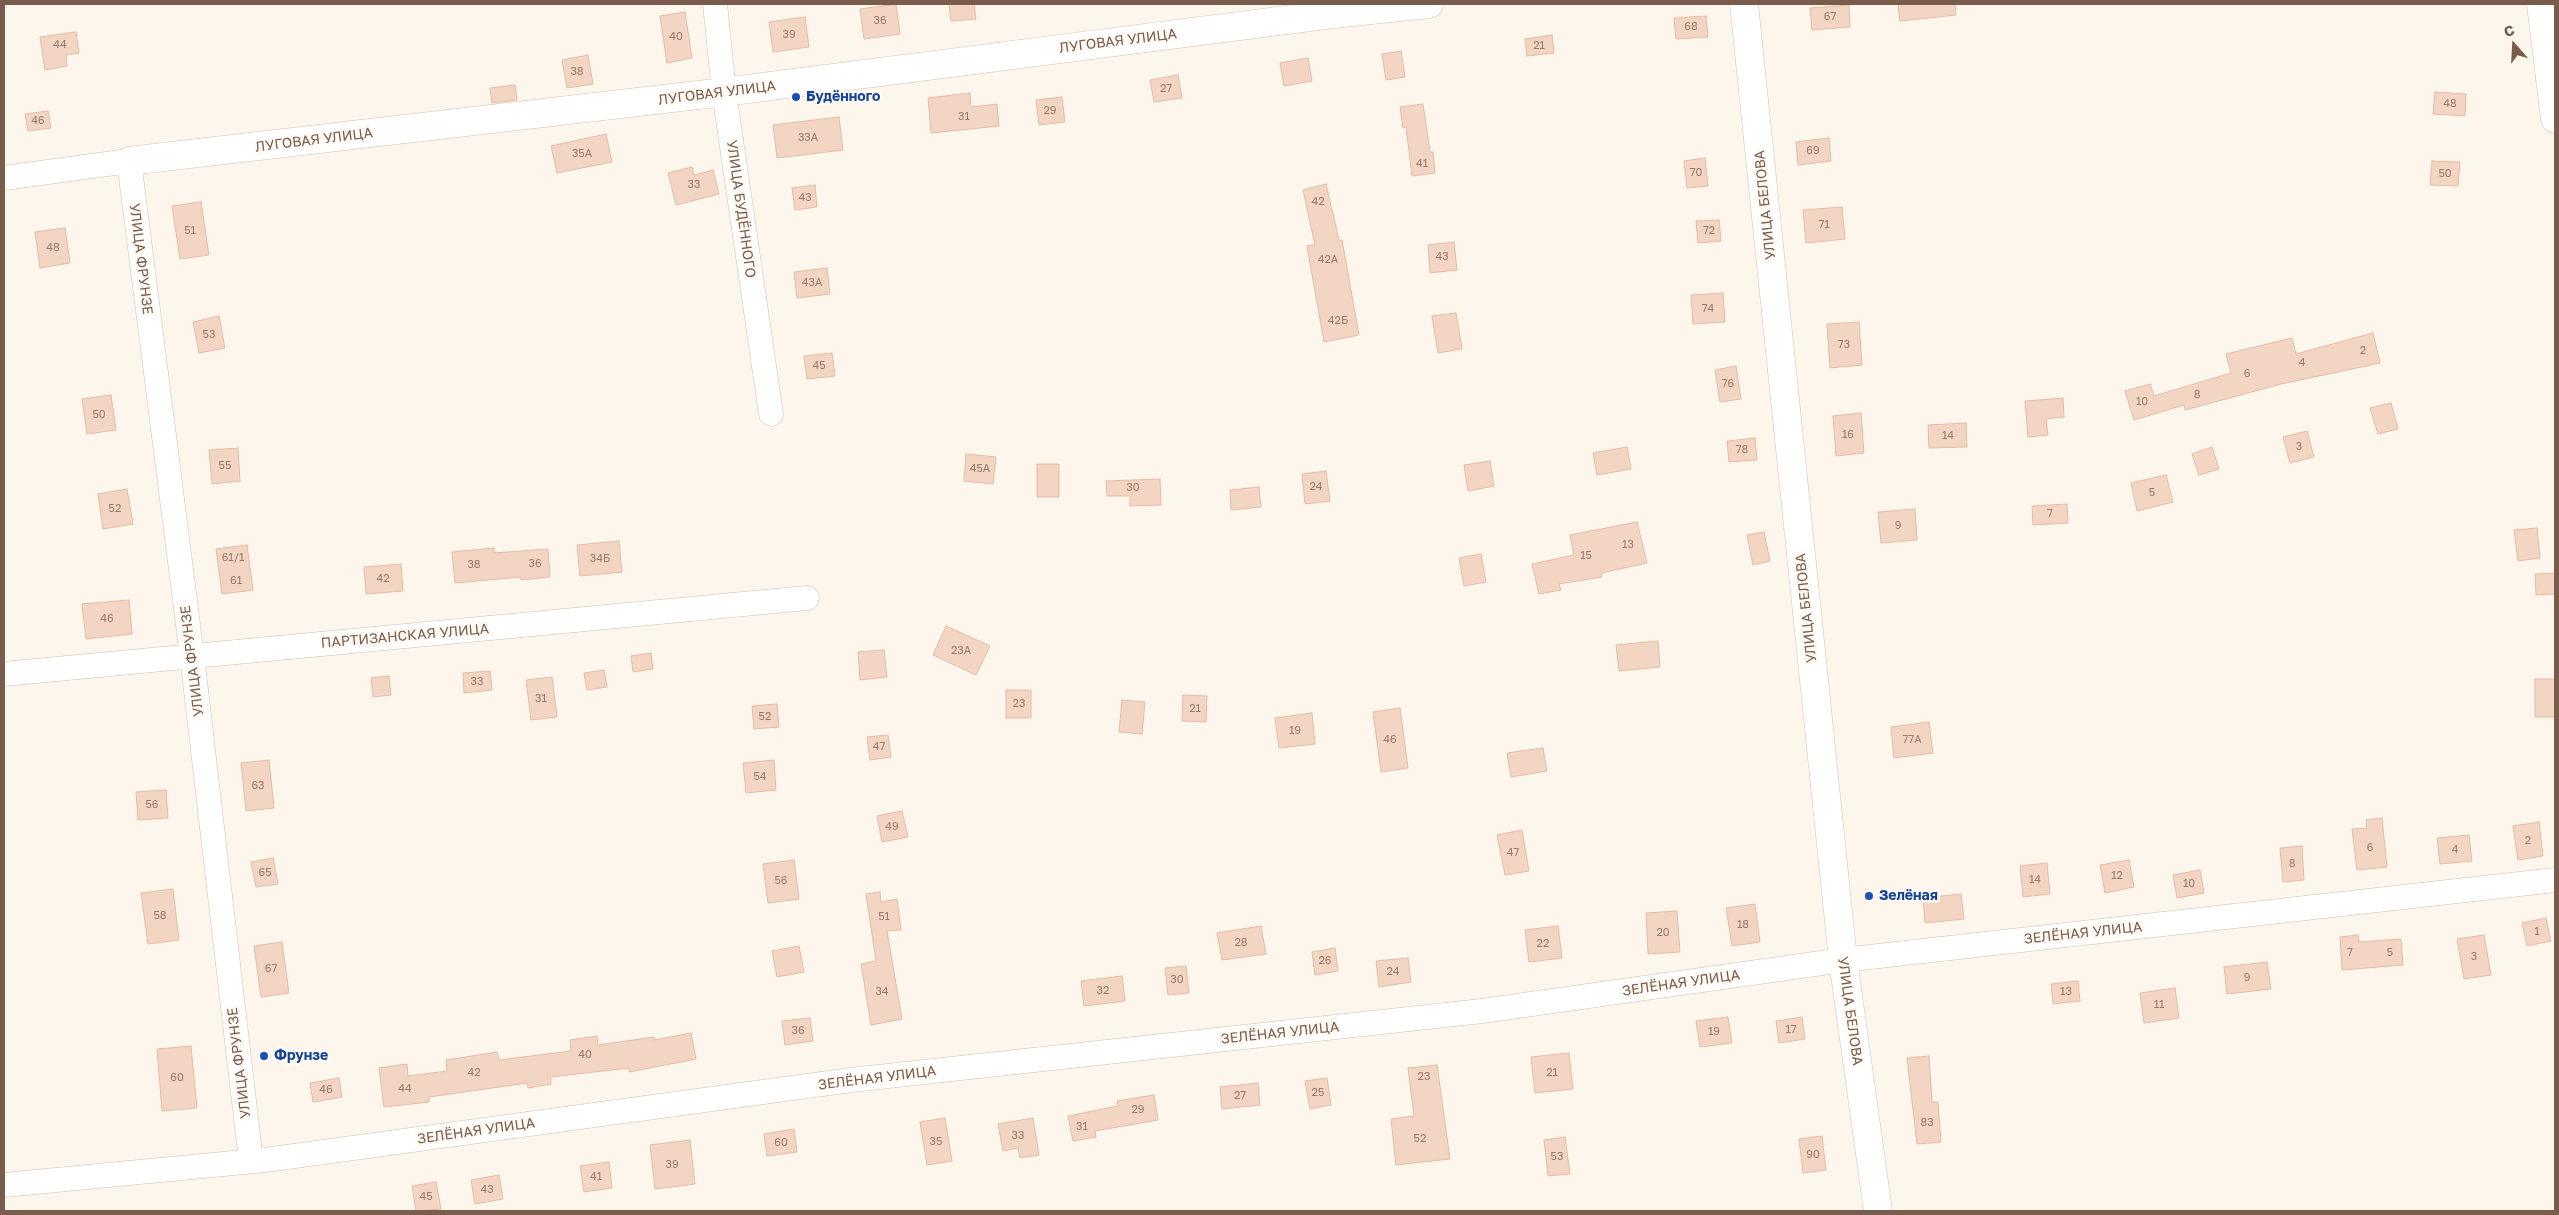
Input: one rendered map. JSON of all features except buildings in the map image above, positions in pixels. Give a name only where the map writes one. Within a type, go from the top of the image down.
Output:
[{"type":"street","name":"УЛИЦА БУДЁННОГО","points":[[715,4],[724,92],[771,414]]},
{"type":"street","name":"ЛУГОВАЯ УЛИЦА","points":[[4,178],[129,161],[724,92],[1333,14],[1429,4]]},
{"type":"street","name":"УЛИЦА БЕЛОВА","points":[[1744,4],[1843,960],[1878,1211]]},
{"type":"street","points":[[2541,4],[2555,119]]},
{"type":"street","name":"УЛИЦА ФРУНЗЕ","points":[[129,161],[192,656],[251,1161]]},
{"type":"street","name":"ПАРТИЗАНСКАЯ УЛИЦА","points":[[4,674],[807,598]]},
{"type":"street","name":"ЗЕЛЁНАЯ УЛИЦА","points":[[4,1186],[251,1161],[851,1080],[1482,1011],[1843,960],[2555,880]]},
{"type":"place","name":"Будённого","points":[[796,97]]},
{"type":"place","name":"Зелёная","points":[[1869,896]]},
{"type":"place","name":"Фрунзе","points":[[264,1056]]}]
